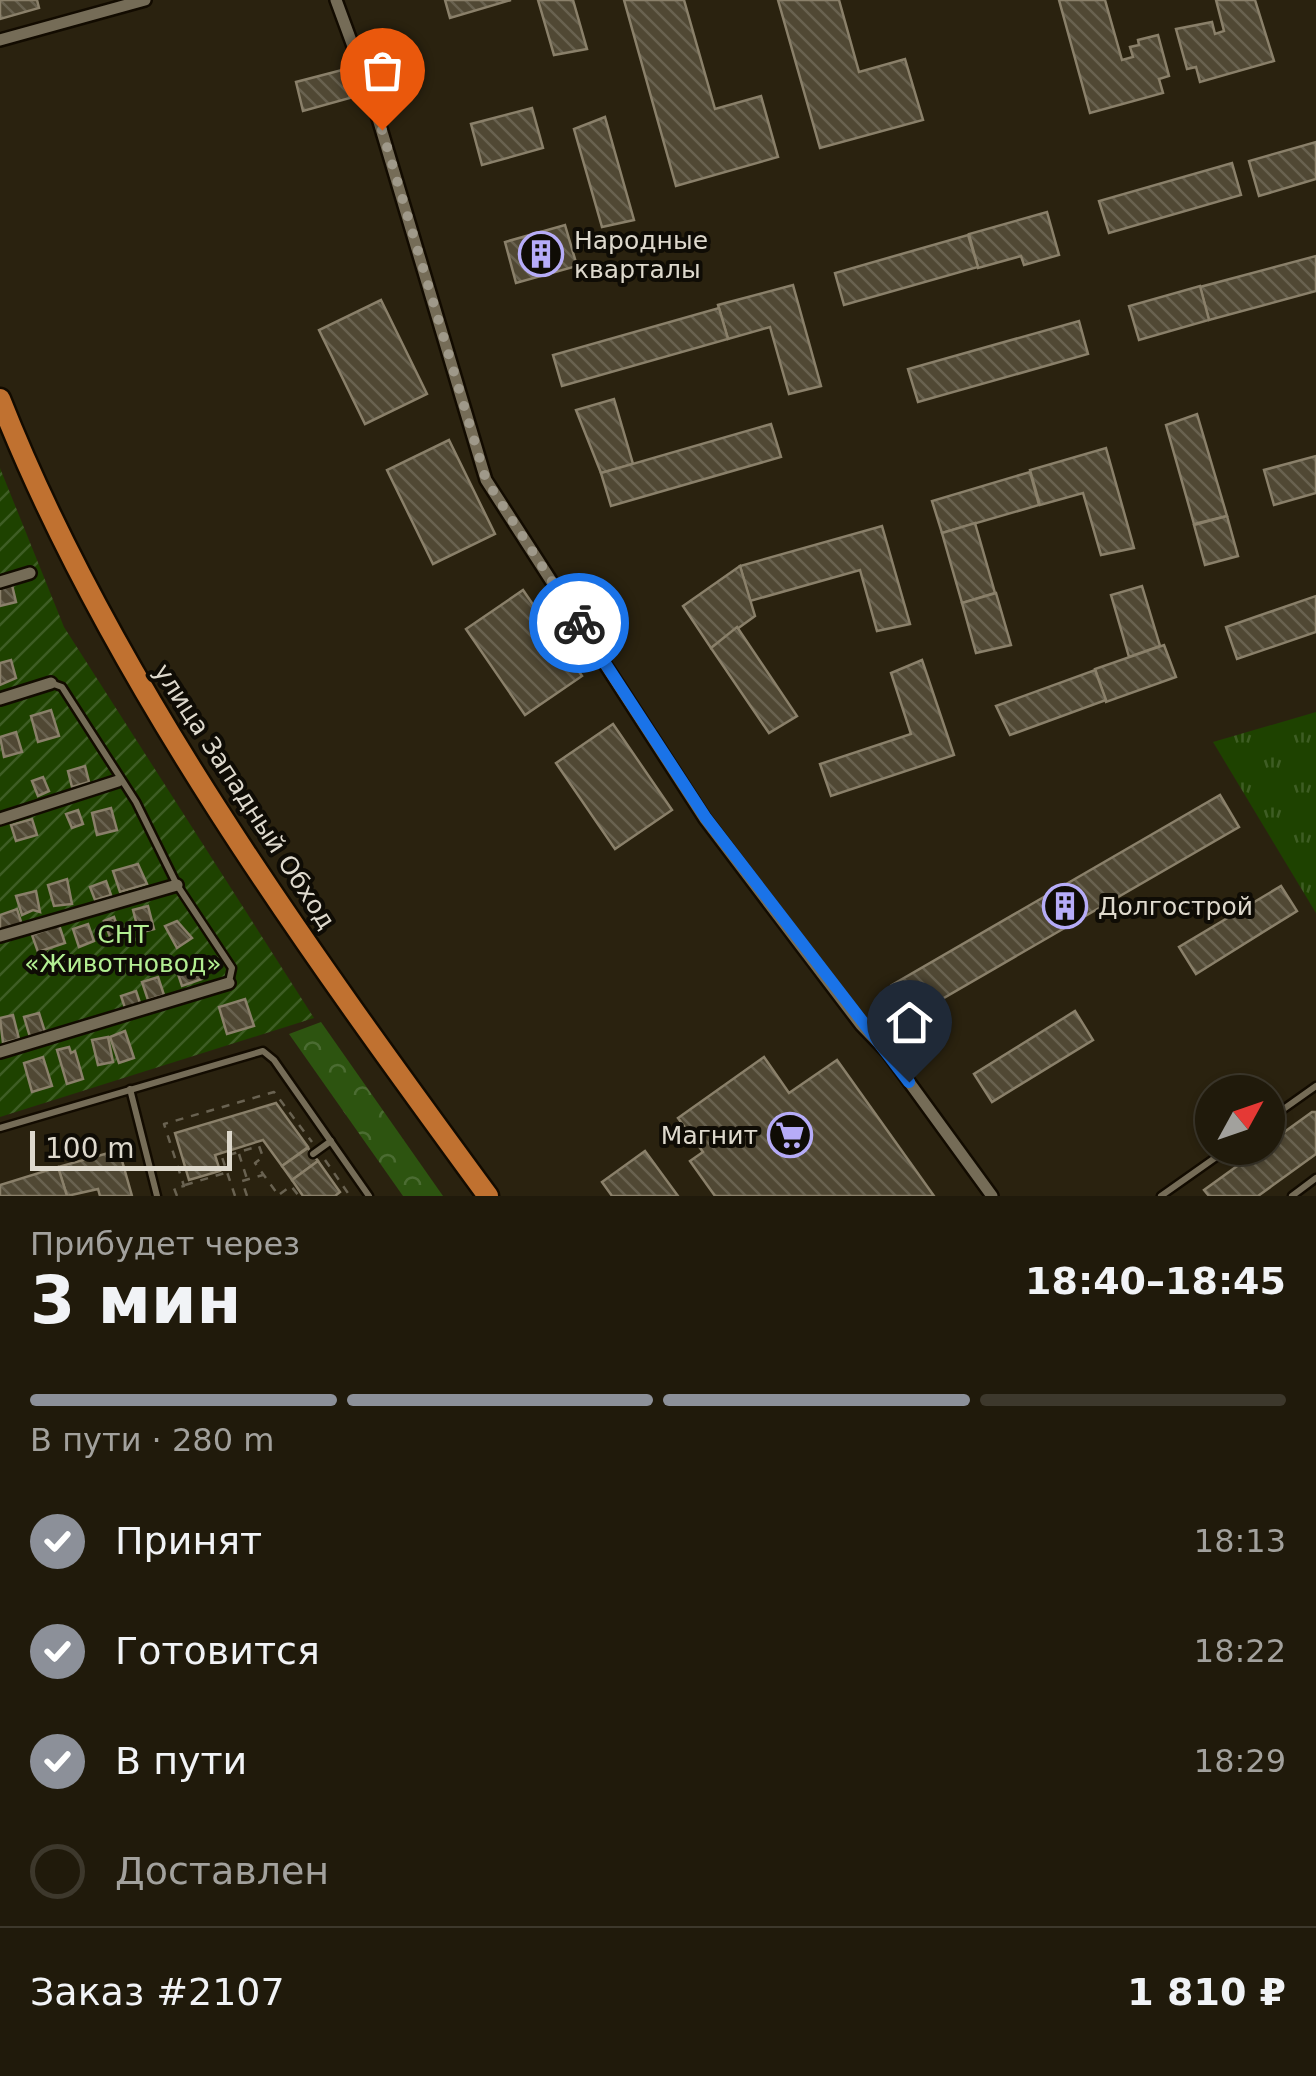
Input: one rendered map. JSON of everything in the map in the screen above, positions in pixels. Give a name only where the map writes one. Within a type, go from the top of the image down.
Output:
[{"type":"highway","name":"улица Западный Обход","points":[[0,400],[82,577],[156,708],[267,880],[488,1196]]},
{"type":"highway","name":"улица Западный Обход","points":[[0,434],[73,582],[148,713],[361,1036],[475,1196]]},
{"type":"highway","points":[[446,1139],[506,1196]]},
{"type":"street","points":[[0,40],[145,0]]},
{"type":"street","points":[[336,0],[371,95],[486,480],[706,818],[861,1025],[888,1053],[992,1196]]},
{"type":"street","points":[[0,582],[30,573]]},
{"type":"street","points":[[0,699],[51,683]]},
{"type":"street","points":[[0,818],[118,781]]},
{"type":"street","points":[[0,936],[178,885]]},
{"type":"street","points":[[0,1052],[229,983]]},
{"type":"lane","points":[[51,683],[62,686],[118,781],[136,802],[178,885],[232,968],[229,983]]},
{"type":"lane","points":[[0,1128],[263,1051],[369,1196]]},
{"type":"lane","points":[[1285,1108],[1316,1086]]},
{"type":"lane","points":[[130,1088],[156,1196]]},
{"type":"lane","points":[[316,1152],[331,1141]]},
{"type":"lane","points":[[1161,1196],[1205,1165]]},
{"type":"lane","points":[[1292,1196],[1316,1178]]},
{"type":"path","points":[[184,1186],[164,1124],[274,1092],[350,1196]]},
{"type":"path","points":[[264,1175],[242,1181],[246,1195],[235,1196],[222,1157],[259,1146],[263,1157],[255,1163],[264,1175],[279,1195],[292,1186],[299,1196]]},
{"type":"path","points":[[238,1152],[247,1180]]},
{"type":"path","points":[[177,1196],[174,1188],[227,1172]]},
{"type":"green space","name":"СНТ «Животновод»","points":[[0,468],[64,627],[314,1018],[0,1117]]},
{"type":"green space","points":[[1316,712],[1316,913],[1213,742]]},
{"type":"green space","points":[[321,1022],[443,1196],[403,1196],[289,1034]]},
{"type":"building","points":[[0,0],[37,0],[39,8],[0,19]]},
{"type":"building","points":[[445,0],[511,0],[450,18]]},
{"type":"building","points":[[538,0],[573,0],[587,49],[554,55]]},
{"type":"building","points":[[624,0],[684,0],[715,109],[761,96],[778,157],[676,186]]},
{"type":"building","points":[[778,0],[839,0],[859,72],[905,59],[923,120],[820,148]]},
{"type":"building","points":[[1059,0],[1105,0],[1122,60],[1133,57],[1130,47],[1139,45],[1138,40],[1158,35],[1169,76],[1159,79],[1163,93],[1090,113]]},
{"type":"building","points":[[1216,0],[1255,0],[1274,61],[1200,82],[1196,67],[1187,69],[1176,29],[1212,22],[1215,34],[1224,31]]},
{"type":"building","points":[[342,70],[350,98],[303,111],[296,82]]},
{"type":"building","points":[[532,108],[543,148],[482,165],[471,124]]},
{"type":"building","points":[[605,117],[634,220],[602,227],[574,129]]},
{"type":"building","points":[[1316,142],[1316,179],[1259,196],[1249,161]]},
{"type":"building","points":[[1232,163],[1241,195],[1109,233],[1099,201]]},
{"type":"building","points":[[1047,212],[1059,255],[1024,265],[1021,256],[978,268],[969,234]]},
{"type":"building","name":"Народные кварталы","points":[[565,225],[577,266],[516,283],[505,242]]},
{"type":"building","points":[[968,235],[978,267],[844,305],[835,273]]},
{"type":"building","points":[[1316,256],[1316,291],[1209,320],[1200,287]]},
{"type":"building","points":[[793,285],[821,386],[789,394],[770,327],[728,339],[718,305]]},
{"type":"building","points":[[1200,286],[1209,320],[1139,340],[1129,306]]},
{"type":"building","points":[[381,300],[427,394],[365,424],[319,330]]},
{"type":"building","points":[[719,308],[728,339],[562,386],[553,355]]},
{"type":"building","points":[[1079,321],[1088,354],[918,402],[908,369]]},
{"type":"building","points":[[614,399],[633,464],[601,473],[576,410]]},
{"type":"building","points":[[1197,414],[1227,516],[1194,524],[1166,425]]},
{"type":"building","points":[[771,424],[781,457],[611,506],[601,473]]},
{"type":"building","points":[[449,440],[495,534],[433,564],[387,470]]},
{"type":"building","points":[[1106,448],[1134,548],[1101,555],[1083,493],[1040,505],[1030,470]]},
{"type":"building","points":[[1316,456],[1316,493],[1274,505],[1264,470]]},
{"type":"building","points":[[1030,472],[1039,505],[942,533],[932,501]]},
{"type":"building","points":[[1227,516],[1238,556],[1205,565],[1194,525]]},
{"type":"building","points":[[975,523],[995,593],[962,603],[942,533]]},
{"type":"building","points":[[882,526],[910,624],[877,631],[860,570],[750,601],[740,566]]},
{"type":"building","points":[[740,566],[755,616],[711,648],[683,606]]},
{"type":"building","points":[[12,585],[16,602],[0,606],[0,587]]},
{"type":"building","points":[[1142,586],[1160,646],[1129,657],[1111,595]]},
{"type":"building","points":[[523,590],[582,676],[525,715],[466,629]]},
{"type":"building","points":[[996,593],[1011,645],[976,653],[962,603]]},
{"type":"building","points":[[1316,596],[1316,632],[1237,659],[1226,627]]},
{"type":"building","points":[[737,627],[797,716],[769,733],[711,648]]},
{"type":"building","points":[[1164,645],[1176,677],[1106,702],[1095,669]]},
{"type":"building","points":[[11,660],[16,678],[0,685],[0,663]]},
{"type":"building","points":[[922,660],[954,755],[831,796],[820,764],[911,734],[891,673]]},
{"type":"building","points":[[1095,670],[1106,700],[1010,735],[996,706]]},
{"type":"building","points":[[51,710],[59,736],[38,742],[31,716]]},
{"type":"building","points":[[613,724],[672,810],[615,849],[556,763]]},
{"type":"building","points":[[16,732],[22,752],[4,757],[0,737]]},
{"type":"building","points":[[85,766],[89,782],[72,787],[68,771]]},
{"type":"building","points":[[43,777],[49,791],[38,796],[32,781]]},
{"type":"building","name":"Долгострой","points":[[1220,795],[1239,827],[911,1017],[892,985]]},
{"type":"building","points":[[111,808],[117,830],[97,835],[92,813]]},
{"type":"building","points":[[78,810],[83,824],[72,828],[66,814]]},
{"type":"building","points":[[32,819],[37,835],[16,841],[11,825]]},
{"type":"building","points":[[138,864],[147,884],[120,892],[113,871]]},
{"type":"building","points":[[67,879],[72,904],[54,906],[48,885]]},
{"type":"building","points":[[106,881],[111,895],[95,900],[90,887]]},
{"type":"building","points":[[1281,886],[1297,911],[1196,974],[1179,947]]},
{"type":"building","points":[[36,891],[40,912],[33,910],[22,915],[16,896]]},
{"type":"building","points":[[148,906],[154,929],[139,933],[133,910]]},
{"type":"building","points":[[17,909],[22,925],[0,932],[0,915]]},
{"type":"building","points":[[114,917],[120,934],[110,937],[104,921]]},
{"type":"building","points":[[177,921],[192,938],[177,948],[165,926]]},
{"type":"building","points":[[88,924],[94,941],[79,947],[73,929]]},
{"type":"building","points":[[59,925],[65,943],[38,952],[32,935]]},
{"type":"building","points":[[196,961],[202,979],[182,986],[176,968]]},
{"type":"building","points":[[158,977],[164,995],[148,1000],[142,982]]},
{"type":"building","points":[[136,991],[141,1006],[126,1011],[121,996]]},
{"type":"building","points":[[245,999],[254,1026],[227,1034],[219,1007]]},
{"type":"building","points":[[1075,1011],[1093,1040],[992,1102],[974,1074]]},
{"type":"building","points":[[39,1013],[45,1032],[30,1037],[24,1017]]},
{"type":"building","points":[[13,1015],[19,1039],[3,1043],[0,1018]]},
{"type":"building","points":[[125,1031],[134,1058],[119,1063],[110,1037]]},
{"type":"building","points":[[108,1037],[113,1062],[98,1065],[92,1040]]},
{"type":"building","points":[[69,1047],[71,1053],[75,1051],[83,1079],[67,1084],[57,1050]]},
{"type":"building","points":[[43,1057],[52,1086],[32,1092],[24,1063]]},
{"type":"building","name":"Магнит","points":[[764,1057],[789,1093],[837,1060],[934,1196],[715,1196],[690,1161],[703,1152],[678,1118]]},
{"type":"building","points":[[276,1103],[308,1147],[282,1166],[263,1140],[215,1155],[220,1171],[189,1180],[175,1133]]},
{"type":"building","points":[[1316,1112],[1316,1154],[1258,1196],[1209,1196],[1204,1190],[1239,1165],[1285,1165],[1285,1132]]},
{"type":"building","points":[[308,1148],[318,1161],[292,1180],[282,1166]]},
{"type":"building","points":[[119,1150],[132,1196],[100,1196],[98,1189],[67,1196],[58,1167]]},
{"type":"building","points":[[645,1151],[678,1196],[612,1196],[602,1182]]},
{"type":"building","points":[[318,1161],[340,1192],[335,1196],[303,1196],[292,1180]]},
{"type":"building","points":[[58,1167],[67,1196],[0,1196],[0,1185]]},
{"type":"way so far","points":[[382,130],[486,480],[579,623]]},
{"type":"place","name":"Народные кварталы","points":[[541,254]]},
{"type":"place","name":"Долгострой","points":[[1065,906]]},
{"type":"place","name":"Магнит","points":[[790,1135]]},
{"type":"route","points":[[579,623],[706,818],[861,1025],[909,1082]]}]
